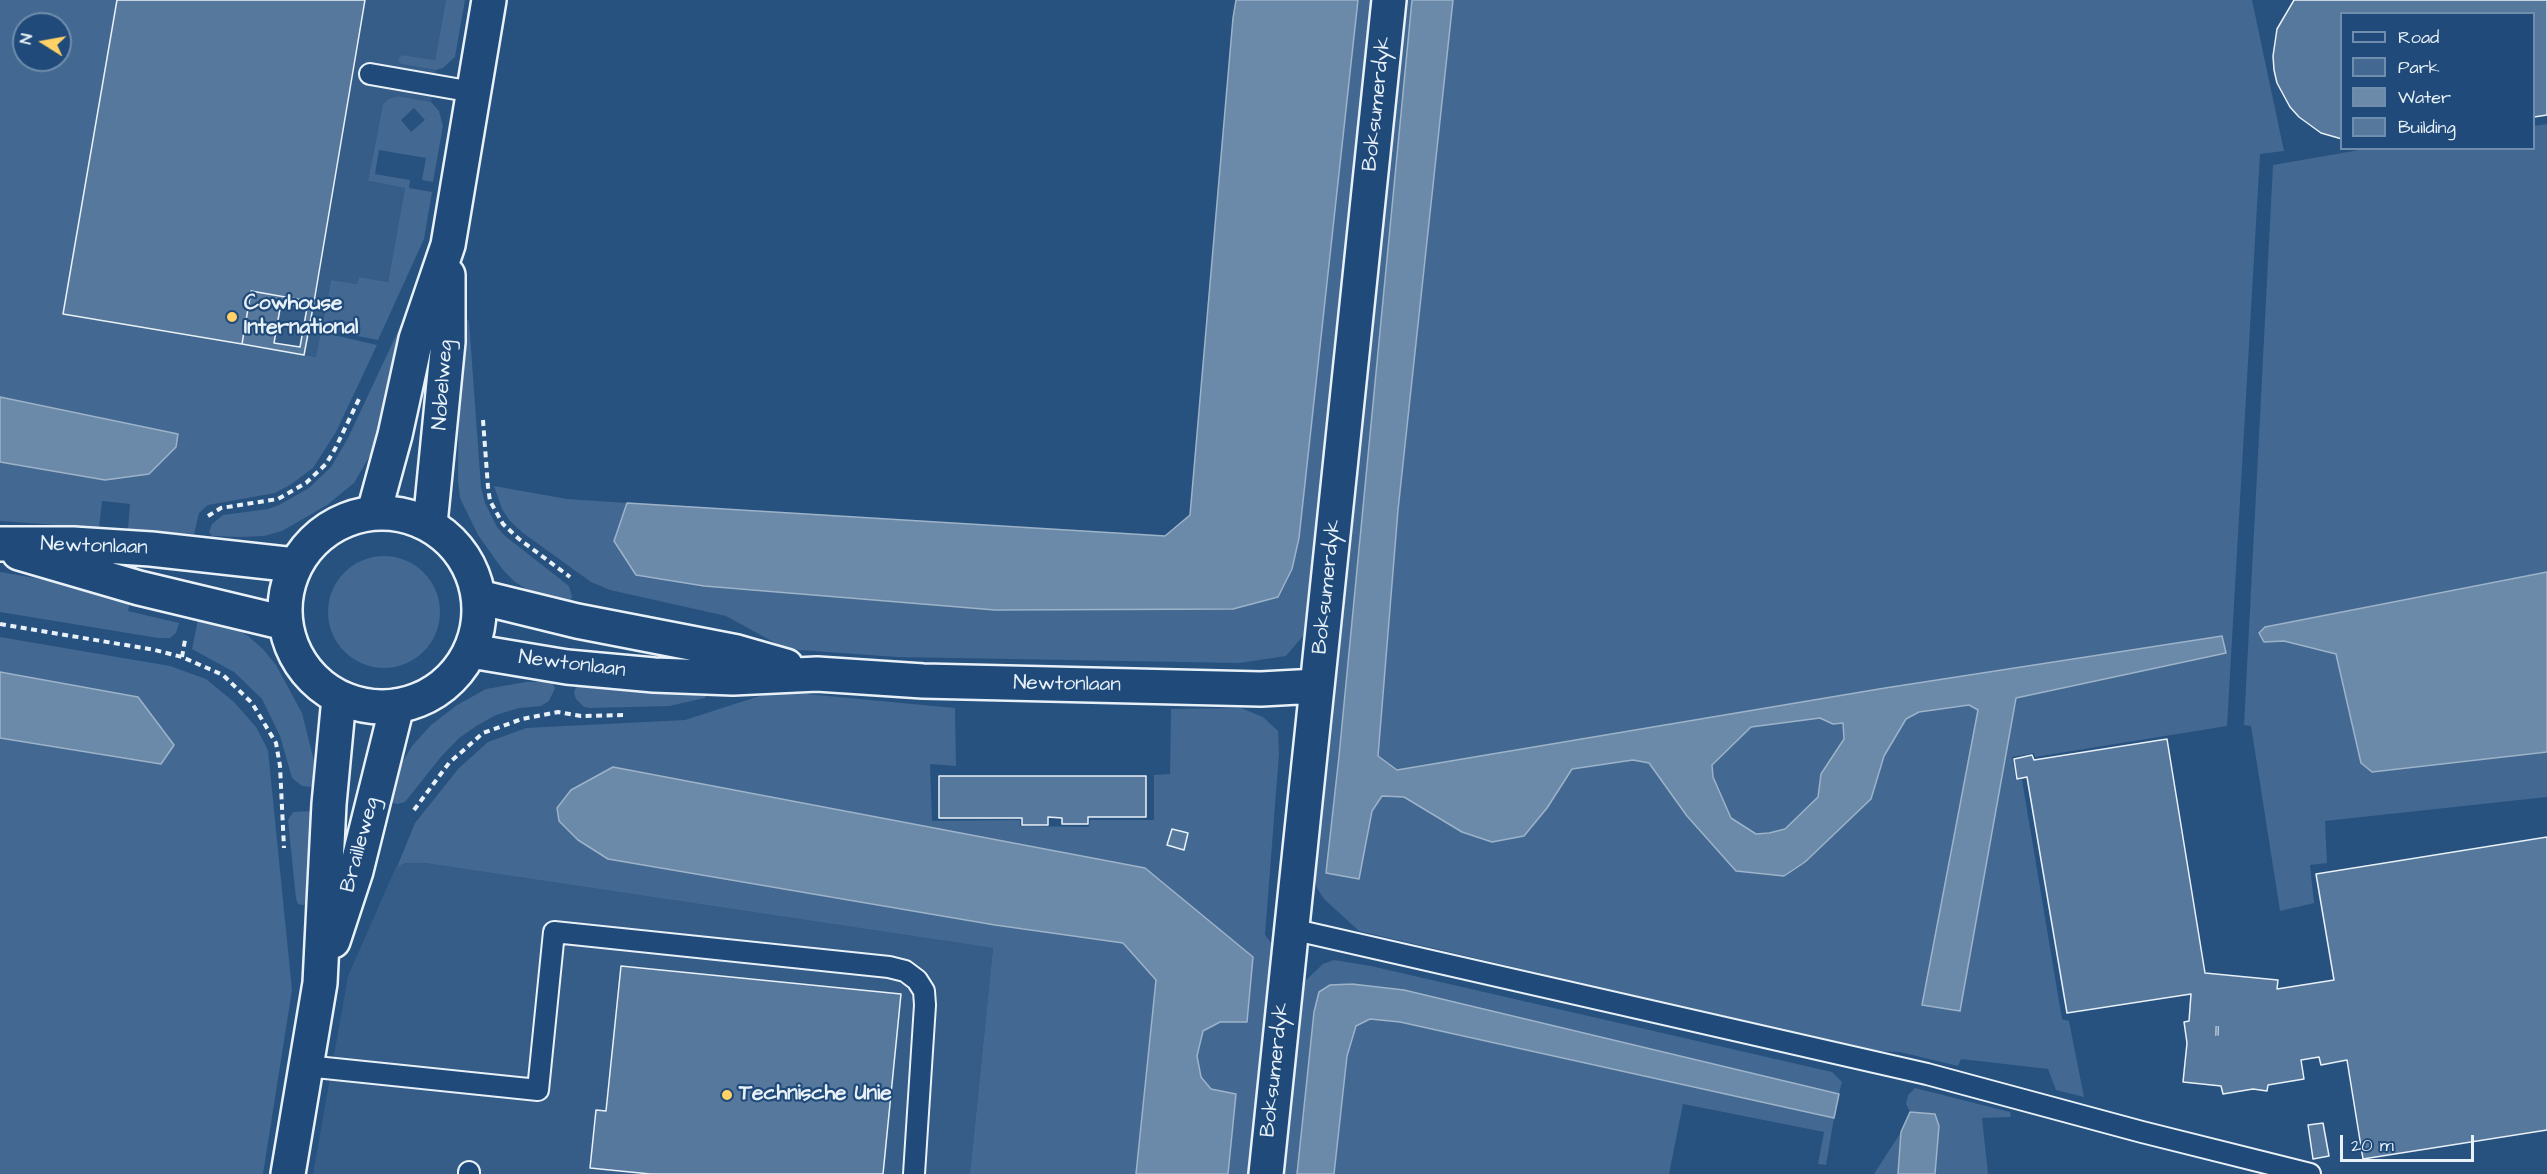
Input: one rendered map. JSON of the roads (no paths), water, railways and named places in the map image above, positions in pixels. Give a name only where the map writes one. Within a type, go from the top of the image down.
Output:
[{"type":"street","name":"Nobelweg","points":[[374,512],[395,435],[416,339],[447,245],[489,0]]},
{"type":"street","name":"Boksumerdyk","points":[[1266,1174],[1389,0]]},
{"type":"street","name":"Nobelweg","points":[[430,524],[448,342],[447,245]]},
{"type":"street","points":[[374,512],[403,514],[430,524],[453,542],[470,565],[479,597],[480,621],[471,651],[454,677],[430,696],[397,706],[370,707],[339,698],[313,679],[295,653],[285,623],[286,593],[295,565],[315,538],[342,520],[374,512]]},
{"type":"street","name":"Newtonlaan","points":[[0,546],[73,544],[201,553],[295,565]]},
{"type":"street","name":"Newtonlaan","points":[[0,546],[68,569],[285,623]]},
{"type":"street","name":"Newtonlaan","points":[[479,597],[577,621],[737,652],[817,674]]},
{"type":"street","name":"Newtonlaan","points":[[471,651],[567,667],[654,675],[733,678],[817,674],[923,681],[1260,689],[1317,686]]},
{"type":"street","name":"Brailleweg","points":[[288,1174],[320,983],[329,804],[339,698]]},
{"type":"street","name":"Brailleweg","points":[[320,983],[356,871],[397,706]]},
{"type":"lane","points":[[370,74],[473,92]]},
{"type":"lane","points":[[1291,929],[1926,1074],[2310,1174]]},
{"type":"lane","points":[[306,1066],[538,1090],[554,933],[889,967],[905,971],[917,980],[924,991],[926,1005],[914,1174]]},
{"type":"water","points":[[1236,0],[1358,0],[1299,538],[1292,569],[1278,597],[1233,609],[995,610],[704,586],[636,575],[614,541],[627,503],[1165,536],[1190,515]]},
{"type":"water","points":[[1412,0],[1453,0],[1398,510],[1378,756],[1397,770],[1885,688],[2222,636],[2226,653],[2016,698],[1960,1011],[1922,1005],[1978,710],[1969,705],[1919,712],[1906,719],[1884,756],[1871,799],[1805,862],[1784,876],[1736,871],[1687,816],[1649,763],[1633,760],[1572,769],[1547,808],[1524,836],[1492,842],[1462,832],[1404,797],[1382,796],[1372,811],[1359,879],[1326,873]],"holes":[[[1820,718],[1833,724],[1843,723],[1844,739],[1821,774],[1818,797],[1785,829],[1756,834],[1731,818],[1713,777],[1712,765],[1751,727]]]},
{"type":"water","points":[[0,397],[178,434],[176,447],[149,474],[105,480],[0,462]]},
{"type":"water","points":[[2547,572],[2547,752],[2372,772],[2361,763],[2336,654],[2284,641],[2264,642],[2259,633],[2265,627]]},
{"type":"water","points":[[0,672],[138,697],[174,745],[161,764],[0,738]]},
{"type":"water","points":[[613,767],[1145,868],[1253,957],[1247,1022],[1220,1022],[1203,1031],[1197,1056],[1201,1077],[1211,1089],[1236,1094],[1228,1174],[1136,1174],[1156,980],[1123,943],[995,925],[608,859],[578,840],[559,821],[557,808],[571,790]]},
{"type":"water","points":[[1352,984],[1404,990],[1839,1094],[1834,1118],[1400,1022],[1370,1019],[1356,1026],[1347,1056],[1334,1174],[1297,1174],[1314,1012],[1319,992],[1330,985]]},
{"type":"water","points":[[1910,1112],[1935,1114],[1939,1126],[1935,1174],[1898,1174],[1901,1132]]},
{"type":"place","name":"Cowhouse International","points":[[232,317]]},
{"type":"place","name":"Technische Unie","points":[[727,1095]]}]
